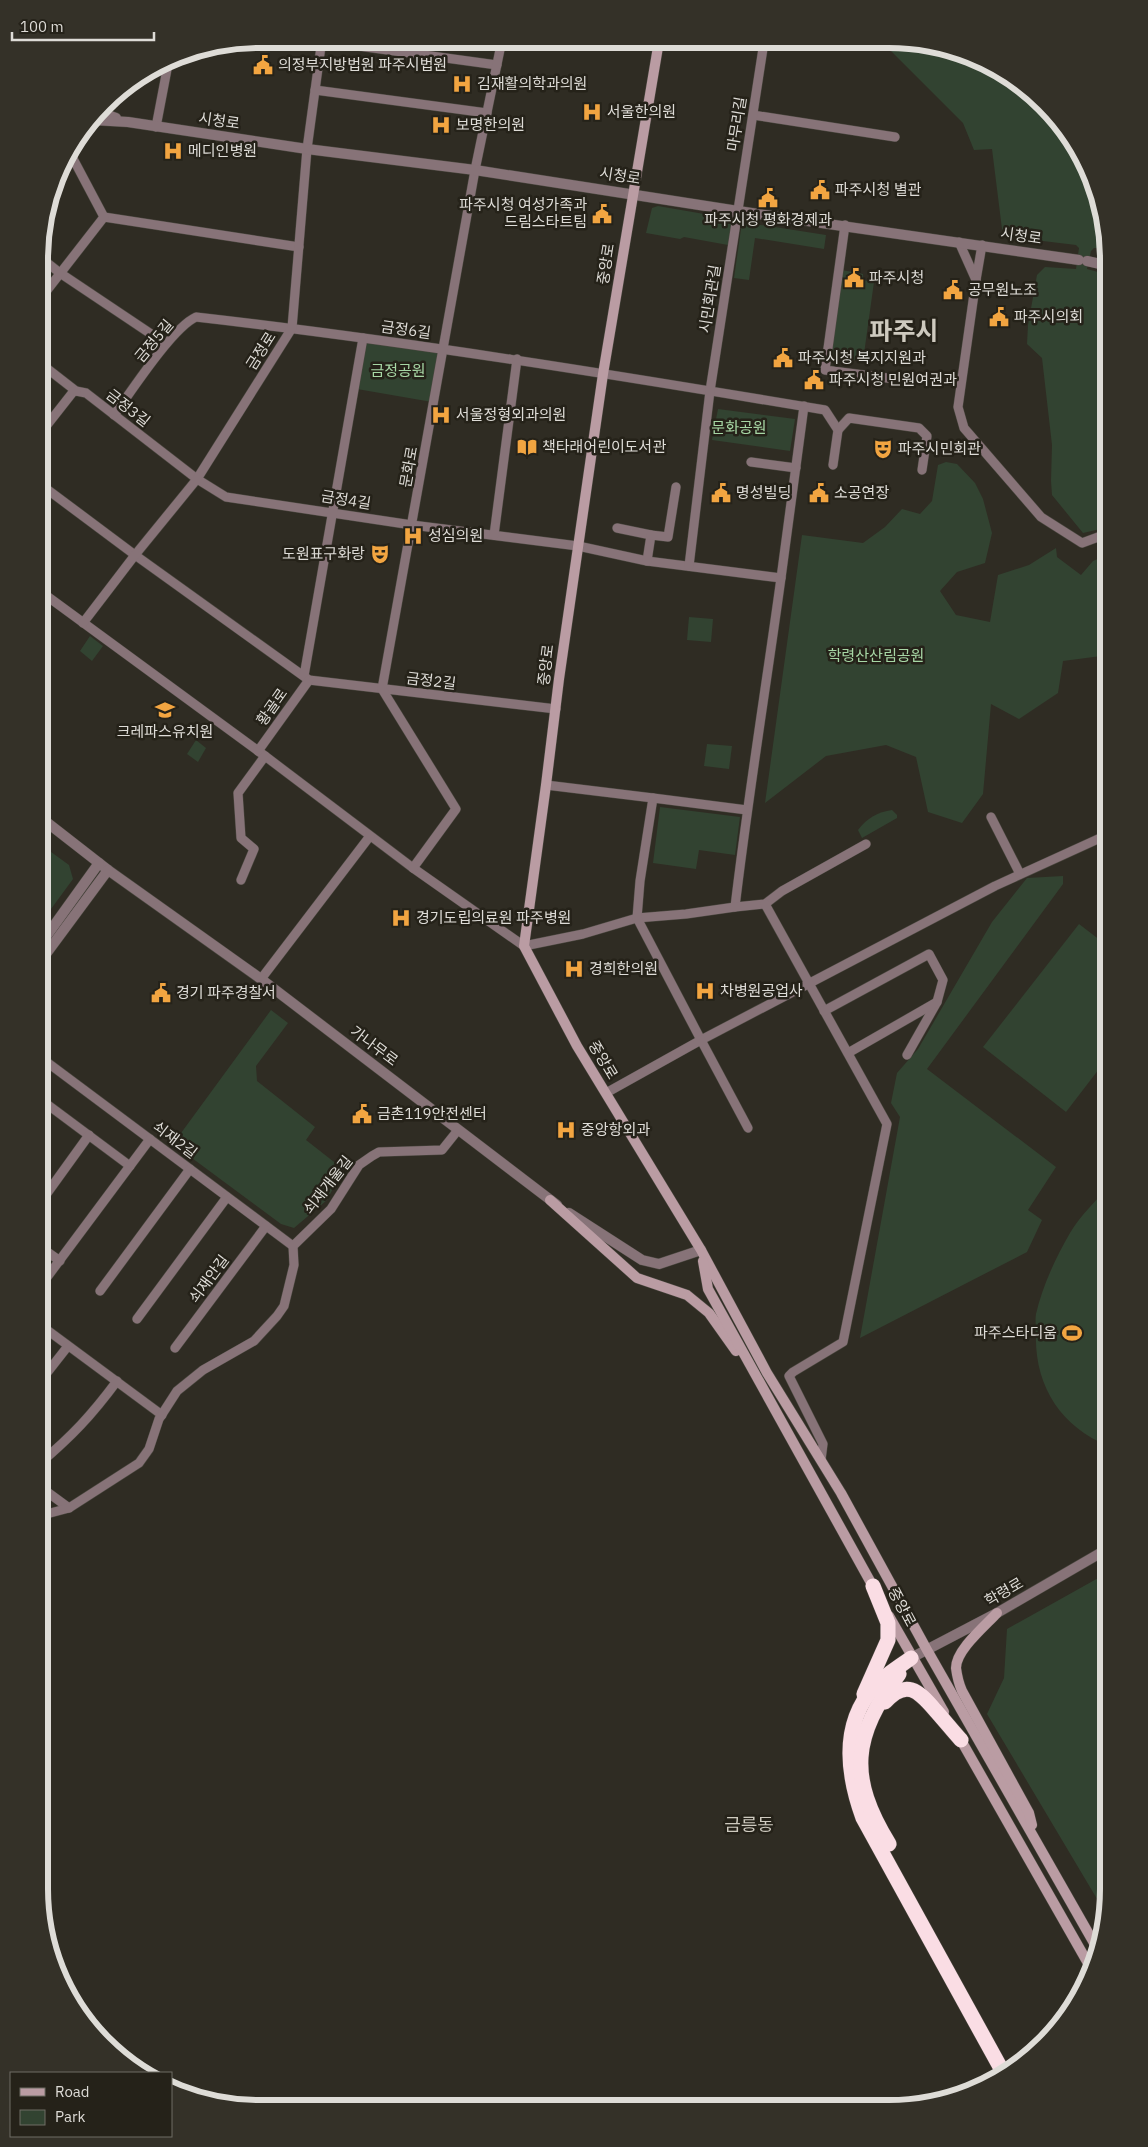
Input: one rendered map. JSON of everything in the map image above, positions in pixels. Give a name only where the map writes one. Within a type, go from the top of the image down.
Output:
[{"type":"highway","points":[[873,1586],[888,1623],[888,1640],[865,1691],[866,1713],[865,1734],[861,1753],[861,1783],[866,1801],[1008,2064]]},
{"type":"highway","points":[[911,1658],[882,1696],[852,1730],[849,1764],[855,1797],[863,1818],[1001,2068]]},
{"type":"highway","points":[[866,1713],[897,1691],[904,1689],[914,1690],[922,1694],[961,1740]]},
{"type":"main road","name":"중앙로","points":[[659,48],[603,374],[524,946],[578,1046],[700,1250],[767,1373],[821,1460],[1093,1942]]},
{"type":"main road","points":[[550,1200],[636,1278],[687,1296],[709,1313],[765,1391]]},
{"type":"main road","name":"중앙로","points":[[700,1250],[708,1288],[911,1658],[961,1740],[1087,1962]]},
{"type":"main road","points":[[997,1614],[961,1653],[956,1666],[958,1679],[962,1691],[1029,1813],[1034,1836]]},
{"type":"street","name":"금정로","points":[[83,623],[135,555],[197,480],[292,328],[307,149],[321,48]]},
{"type":"street","points":[[378,48],[497,65]]},
{"type":"street","name":"문화로","points":[[382,689],[475,170],[500,48]]},
{"type":"street","name":"마무리길","points":[[738,211],[763,48]]},
{"type":"street","points":[[156,127],[167,68]]},
{"type":"street","points":[[315,90],[487,112]]},
{"type":"street","points":[[105,114],[128,122]]},
{"type":"street","points":[[753,115],[895,137]]},
{"type":"street","points":[[99,120],[128,122]]},
{"type":"street","name":"시청로","points":[[128,122],[307,149],[475,170],[633,193],[738,211],[982,245],[1100,264]]},
{"type":"street","points":[[73,158],[104,217]]},
{"type":"street","name":"시민회관길","points":[[689,566],[710,391],[738,211]]},
{"type":"street","points":[[104,217],[299,247]]},
{"type":"street","points":[[48,288],[104,217]]},
{"type":"street","points":[[845,225],[825,370],[895,379]]},
{"type":"street","points":[[959,242],[976,280]]},
{"type":"street","points":[[982,245],[958,407],[964,428],[1041,517],[1082,543],[1100,536]]},
{"type":"street","points":[[48,264],[166,344]]},
{"type":"street","name":"금정5길","points":[[114,415],[166,344],[190,320],[196,317],[292,328]]},
{"type":"street","name":"금정6길","points":[[292,328],[516,359],[804,406],[825,410],[838,430]]},
{"type":"street","points":[[306,678],[332,511],[363,338]]},
{"type":"street","points":[[494,535],[516,359]]},
{"type":"street","name":"금정3길","points":[[48,369],[76,391],[86,393],[197,480]]},
{"type":"street","points":[[48,424],[73,392],[76,391]]},
{"type":"street","points":[[735,906],[747,810],[764,708],[804,406]]},
{"type":"street","points":[[833,465],[838,430],[849,418],[919,428],[927,436],[922,470]]},
{"type":"street","points":[[751,462],[796,468]]},
{"type":"street","name":"금정4길","points":[[197,480],[226,496],[412,524],[578,546],[647,561],[781,578]]},
{"type":"street","points":[[617,528],[668,537],[676,487]]},
{"type":"street","name":"금정2길","points":[[48,490],[306,678],[382,689],[556,709]]},
{"type":"street","points":[[647,561],[651,535]]},
{"type":"street","points":[[48,597],[262,753],[412,868],[524,946],[583,934],[637,918],[765,904],[782,891],[866,844]]},
{"type":"street","name":"황골로","points":[[241,880],[254,849],[240,838],[238,793],[306,678]]},
{"type":"street","points":[[382,689],[456,809],[412,868]]},
{"type":"street","points":[[546,785],[747,810]]},
{"type":"street","points":[[653,798],[640,881],[637,918],[748,1128]]},
{"type":"street","points":[[991,817],[1020,874]]},
{"type":"street","name":"가나무로","points":[[48,823],[108,870],[261,979],[550,1200],[642,1260],[659,1264],[700,1250]]},
{"type":"street","points":[[261,979],[370,836]]},
{"type":"street","points":[[606,1093],[904,932],[1020,874],[1100,838]]},
{"type":"street","points":[[48,934],[99,862]]},
{"type":"street","points":[[48,951],[108,870]]},
{"type":"street","points":[[765,904],[888,1124],[843,1342],[789,1376],[823,1444],[821,1460]]},
{"type":"street","points":[[824,1011],[929,954],[943,980],[937,1002],[907,1055]]},
{"type":"street","points":[[848,1053],[937,1002]]},
{"type":"street","name":"쇠재2길","points":[[48,1063],[293,1246]]},
{"type":"street","points":[[48,1105],[130,1166]]},
{"type":"street","name":"쇠재개울길","points":[[293,1246],[331,1209],[360,1165],[372,1156],[379,1152],[442,1150],[458,1130]]},
{"type":"street","points":[[48,1192],[89,1135]]},
{"type":"street","points":[[48,1276],[150,1139]]},
{"type":"street","points":[[100,1291],[190,1169]]},
{"type":"street","points":[[137,1320],[228,1197]]},
{"type":"street","name":"쇠재안길","points":[[175,1348],[266,1226]]},
{"type":"street","points":[[48,1514],[69,1508],[139,1463],[149,1449],[162,1415],[177,1391],[204,1370],[254,1341],[277,1316],[284,1306],[292,1272],[293,1246]]},
{"type":"street","points":[[48,1252],[60,1261]]},
{"type":"street","points":[[48,1331],[162,1415]]},
{"type":"street","points":[[48,1372],[68,1346]]},
{"type":"street","points":[[48,1456],[80,1427],[117,1381]]},
{"type":"street","points":[[48,1493],[69,1508]]},
{"type":"street","name":"학령로","points":[[911,1658],[997,1614],[1100,1553]]},
{"type":"green space","points":[[888,48],[917,49],[958,59],[983,69],[1007,83],[1029,100],[1048,119],[1065,141],[1079,165],[1093,204],[1100,244],[1100,248],[1094,248],[1091,251],[1087,269],[1100,273],[1100,529],[1083,533],[1052,495],[1052,445],[1042,358],[1027,344],[1028,325],[1037,275],[1045,267],[1076,269],[1079,248],[1076,245],[1009,237],[1002,229],[992,149],[974,150],[963,123]]},
{"type":"green space","points":[[658,206],[733,219],[728,245],[684,237],[680,239],[646,233],[652,208]]},
{"type":"green space","points":[[742,222],[826,235],[824,249],[755,238],[749,280],[734,278]]},
{"type":"green space","points":[[842,270],[863,274],[863,280],[874,282],[863,361],[834,357],[831,351]]},
{"type":"green space","name":"금정공원","points":[[365,341],[440,353],[432,402],[357,389]]},
{"type":"green space","name":"문화공원","points":[[718,409],[795,419],[790,451],[712,440]]},
{"type":"green space","name":"학령산산림공원","points":[[946,462],[957,464],[975,483],[983,499],[992,533],[985,563],[957,572],[940,591],[956,615],[990,622],[998,575],[1029,565],[1056,548],[1057,557],[1081,575],[1093,561],[1100,558],[1100,656],[1063,661],[1058,693],[1019,719],[991,704],[983,794],[962,823],[928,812],[916,757],[886,745],[826,756],[765,803],[802,535],[863,543],[885,527],[902,509],[920,514],[932,501],[938,465]]},
{"type":"green space","points":[[689,617],[713,619],[711,642],[687,640]]},
{"type":"green space","points":[[90,636],[103,646],[92,661],[80,651]]},
{"type":"green space","points":[[196,740],[206,748],[198,762],[187,754]]},
{"type":"green space","points":[[707,744],[732,746],[729,769],[704,766]]},
{"type":"green space","points":[[660,807],[740,817],[735,855],[699,850],[696,869],[653,863]]},
{"type":"green space","points":[[892,810],[897,815],[897,818],[862,838],[858,830],[865,822],[877,814]]},
{"type":"green space","points":[[48,850],[69,865],[73,879],[48,913]]},
{"type":"green space","points":[[1063,876],[1063,884],[927,1069],[1056,1167],[1028,1210],[1042,1220],[1027,1252],[860,1338],[900,1117],[891,1103],[897,1073],[918,1049],[992,922],[1027,878]]},
{"type":"green space","points":[[1079,924],[1100,940],[1100,1068],[1066,1112],[983,1047]]},
{"type":"green space","points":[[271,1010],[288,1023],[256,1066],[257,1081],[315,1127],[306,1140],[343,1169],[327,1200],[294,1228],[281,1224],[173,1144]]},
{"type":"green space","name":"파주스타디움","points":[[1100,1196],[1100,1442],[1077,1427],[1053,1402],[1045,1386],[1037,1352],[1036,1314],[1046,1283],[1070,1233]]},
{"type":"green space","points":[[1100,1577],[1100,1904],[987,1714],[1004,1678],[1007,1629]]},
{"type":"place","name":"의정부지방법원 파주시법원","points":[[263,65]]},
{"type":"place","name":"김재활의학과의원","points":[[462,84]]},
{"type":"place","name":"서울한의원","points":[[592,112]]},
{"type":"place","name":"보명한의원","points":[[441,125]]},
{"type":"place","name":"메디인병원","points":[[173,151]]},
{"type":"place","name":"파주시청 별관","points":[[820,190]]},
{"type":"place","name":"파주시청 평화경제과","points":[[768,198]]},
{"type":"place","name":"파주시청 여성가족과 드림스타트팀","points":[[602,214]]},
{"type":"place","name":"파주시청","points":[[854,278]]},
{"type":"place","name":"공무원노조","points":[[953,290]]},
{"type":"place","name":"파주시의회","points":[[999,317]]},
{"type":"place","name":"파주시청 복지지원과","points":[[783,358]]},
{"type":"place","name":"파주시청 민원여권과","points":[[814,380]]},
{"type":"place","name":"서울정형외과의원","points":[[441,415]]},
{"type":"place","name":"책타래어린이도서관","points":[[527,447]]},
{"type":"place","name":"파주시민회관","points":[[883,449]]},
{"type":"place","name":"명성빌딩","points":[[721,493]]},
{"type":"place","name":"소공연장","points":[[819,493]]},
{"type":"place","name":"성심의원","points":[[413,536]]},
{"type":"place","name":"도원표구화랑","points":[[380,554]]},
{"type":"place","name":"크레파스유치원","points":[[165,710]]},
{"type":"place","name":"경기도립의료원 파주병원","points":[[401,918]]},
{"type":"place","name":"경희한의원","points":[[574,969]]},
{"type":"place","name":"차병원공업사","points":[[705,991]]},
{"type":"place","name":"경기 파주경찰서","points":[[161,993]]},
{"type":"place","name":"금촌119안전센터","points":[[362,1114]]},
{"type":"place","name":"중앙항외과","points":[[566,1130]]},
{"type":"place","name":"파주스타디움","points":[[1072,1333]]},
{"type":"district","name":"파주시","points":[[904,331]]},
{"type":"district","name":"금릉동","points":[[749,1825]]}]
